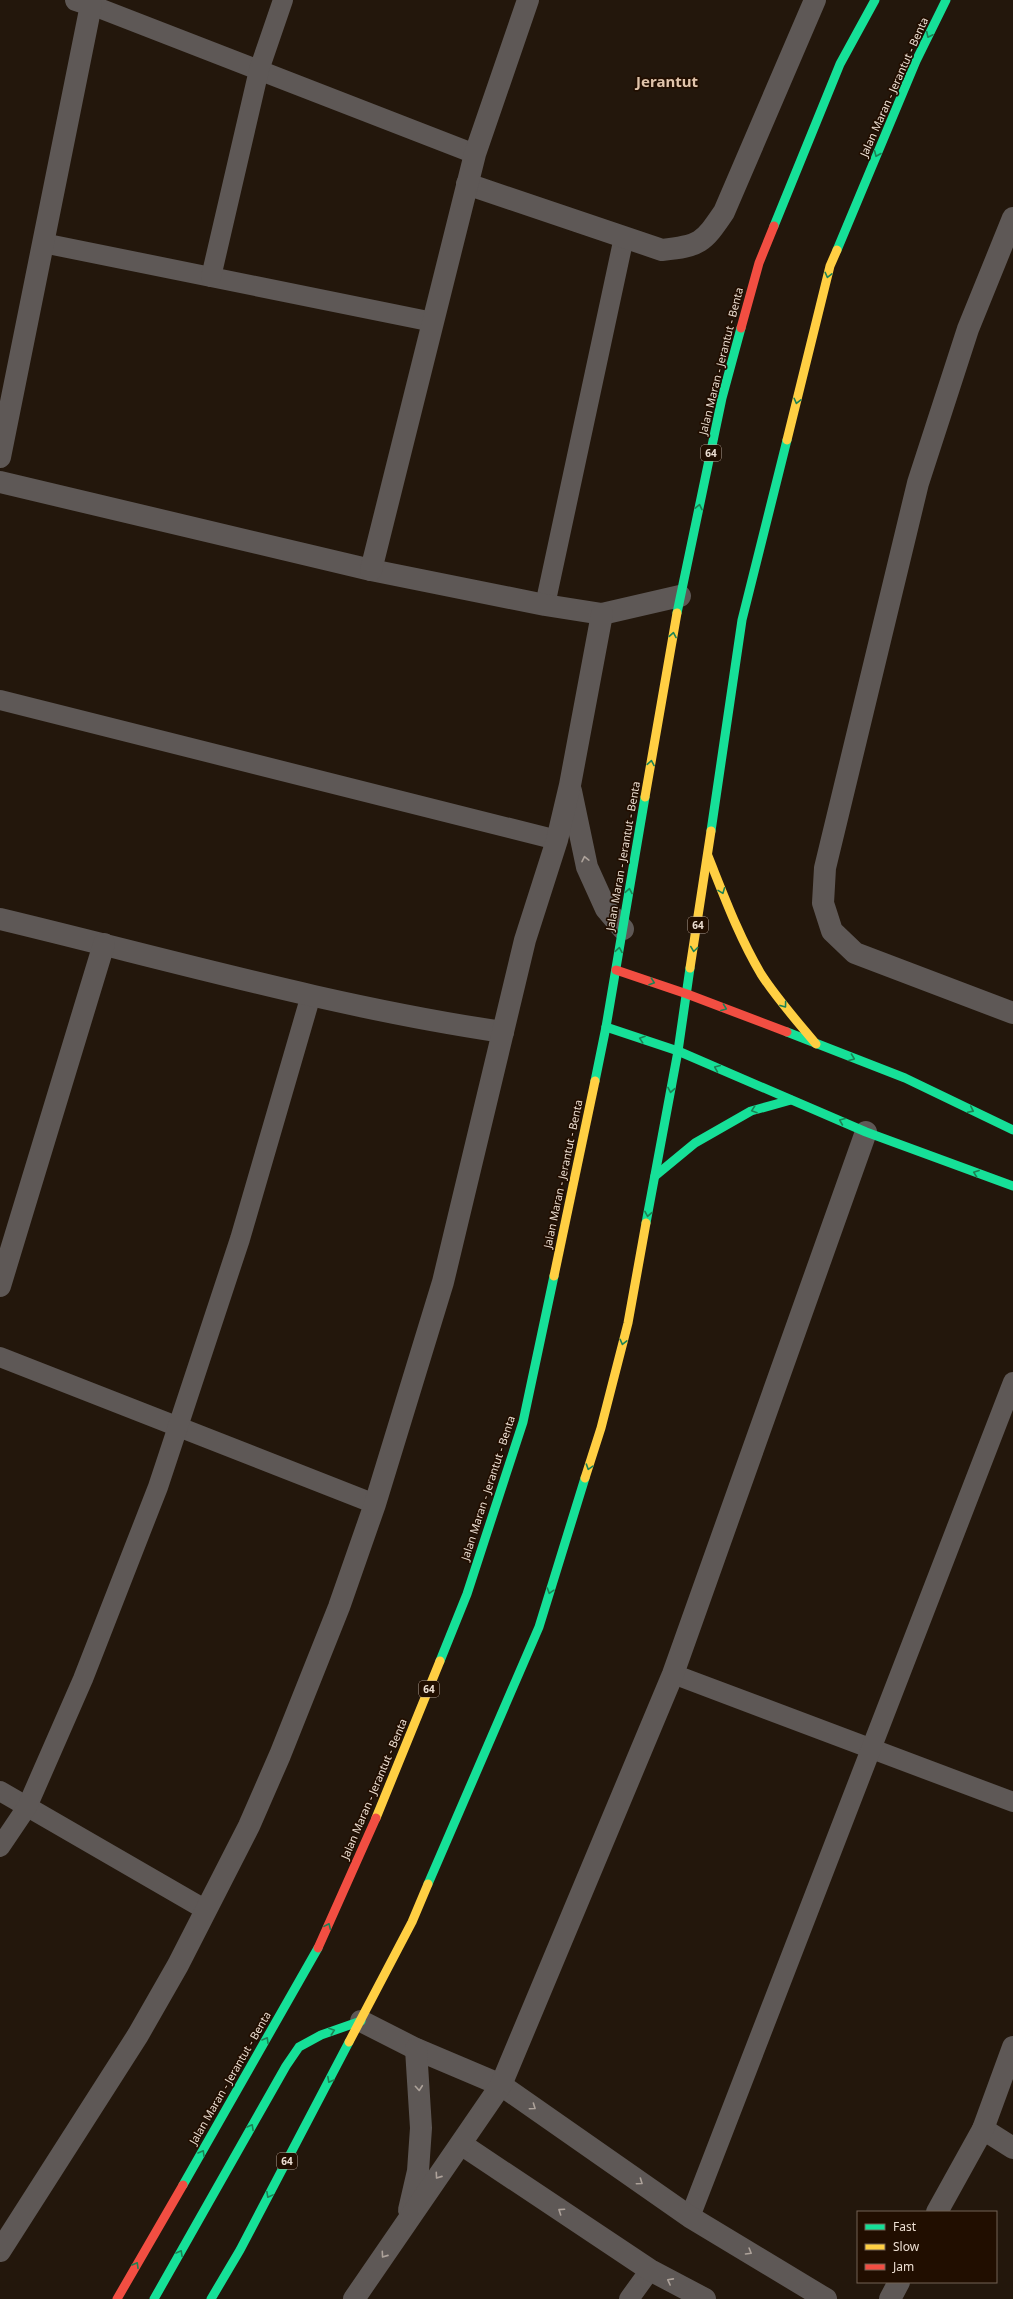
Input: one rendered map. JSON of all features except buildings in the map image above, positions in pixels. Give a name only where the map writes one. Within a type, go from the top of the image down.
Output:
[{"type":"main road","name":"Jalan Maran - Jerantut - Benta","points":[[117,2299],[314,1957],[382,1805],[467,1594],[523,1422],[606,1027],[680,596],[722,398],[759,263],[840,64],[875,0]]},
{"type":"main road","name":"Jalan Maran - Jerantut - Benta","points":[[211,2299],[240,2250],[412,1922],[539,1627],[601,1428],[628,1323],[678,1051],[742,620],[830,266],[916,62],[946,0]]},
{"type":"main road","points":[[708,855],[727,903],[755,963],[785,1007],[816,1044]]},
{"type":"main road","points":[[616,970],[687,994],[905,1078],[1013,1130]]},
{"type":"main road","points":[[606,1027],[678,1051],[866,1132],[1013,1186]]},
{"type":"main road","points":[[655,1176],[695,1143],[751,1110],[791,1100]]},
{"type":"main road","points":[[154,2299],[286,2066],[300,2047],[321,2035],[361,2021]]},
{"type":"street","points":[[371,570],[475,154],[528,0]]},
{"type":"street","points":[[467,184],[662,250],[691,247],[709,234],[724,212],[816,0]]},
{"type":"street","points":[[0,457],[43,243],[84,3]]},
{"type":"street","points":[[1013,218],[968,329],[918,483],[825,868],[822,903],[832,931],[855,953],[1013,1013]]},
{"type":"street","points":[[0,482],[371,570],[545,605],[602,614],[680,596]]},
{"type":"street","points":[[0,2251],[138,2035],[178,1965],[249,1826],[280,1755],[339,1607],[375,1504],[443,1282],[525,940],[556,840],[570,785],[602,614]]},
{"type":"street","points":[[570,785],[587,867],[606,909],[623,929]]},
{"type":"street","points":[[0,919],[311,995],[426,1021],[503,1032]]},
{"type":"street","points":[[0,1286],[104,944]]},
{"type":"street","points":[[354,2299],[501,2085],[673,1674],[866,1132]]},
{"type":"street","points":[[361,2021],[416,2049],[501,2085],[690,2217],[826,2299]]},
{"type":"street","points":[[938,2211],[983,2129],[1013,2047]]},
{"type":"street","points":[[406,2223],[418,2171],[421,2128],[416,2049]]},
{"type":"street","points":[[983,2129],[1013,2148]]},
{"type":"street","points":[[460,2144],[650,2270],[705,2299]]},
{"type":"street","points":[[890,2299],[898,2283]]},
{"type":"lane","points":[[211,277],[258,70],[283,0]]},
{"type":"lane","points":[[84,3],[475,154]]},
{"type":"lane","points":[[545,605],[624,237]]},
{"type":"lane","points":[[43,243],[433,322]]},
{"type":"lane","points":[[0,700],[556,840]]},
{"type":"lane","points":[[0,1847],[27,1807],[103,1628],[158,1487],[176,1428],[240,1239],[311,995]]},
{"type":"lane","points":[[0,1357],[176,1428],[375,1504]]},
{"type":"lane","points":[[690,2217],[1013,1382]]},
{"type":"lane","points":[[673,1674],[1013,1802]]},
{"type":"lane","points":[[0,1791],[206,1910]]},
{"type":"lane","points":[[629,2299],[650,2270]]},
{"type":"traffic: fast","points":[[774,226],[840,64],[875,0]]},
{"type":"traffic: fast","points":[[837,250],[916,61],[946,0]]},
{"type":"traffic: fast","points":[[677,613],[722,398],[741,328]]},
{"type":"traffic: fast","points":[[711,831],[742,620],[787,440]]},
{"type":"traffic: fast","points":[[595,1081],[606,1027],[645,797]]},
{"type":"traffic: fast","points":[[646,1223],[678,1051],[690,968]]},
{"type":"traffic: fast","points":[[606,1027],[678,1051],[866,1132],[1013,1186]]},
{"type":"traffic: fast","points":[[787,1032],[905,1078],[1013,1130]]},
{"type":"traffic: fast","points":[[655,1176],[695,1143],[751,1111],[791,1100]]},
{"type":"traffic: fast","points":[[440,1661],[467,1594],[523,1422],[554,1276]]},
{"type":"traffic: fast","points":[[428,1884],[539,1627],[585,1478]]},
{"type":"traffic: fast","points":[[183,2185],[318,1948]]},
{"type":"traffic: fast","points":[[154,2299],[286,2066],[299,2047],[321,2035],[361,2021]]},
{"type":"traffic: fast","points":[[211,2299],[240,2250],[349,2042]]},
{"type":"traffic: slow","points":[[787,440],[830,266],[837,250]]},
{"type":"traffic: slow","points":[[645,797],[677,613]]},
{"type":"traffic: slow","points":[[690,968],[711,831]]},
{"type":"traffic: slow","points":[[708,856],[739,931],[761,974],[780,1001],[816,1044]]},
{"type":"traffic: slow","points":[[554,1276],[595,1081]]},
{"type":"traffic: slow","points":[[585,1478],[601,1428],[628,1323],[646,1223]]},
{"type":"traffic: slow","points":[[376,1818],[440,1661]]},
{"type":"traffic: slow","points":[[349,2042],[412,1922],[428,1884]]},
{"type":"traffic: jam","points":[[741,328],[759,263],[774,226]]},
{"type":"traffic: jam","points":[[616,970],[687,994],[787,1032]]},
{"type":"traffic: jam","points":[[318,1948],[376,1818]]},
{"type":"traffic: jam","points":[[117,2299],[183,2185]]},
{"type":"district","name":"Jerantut","points":[[667,82]]}]
